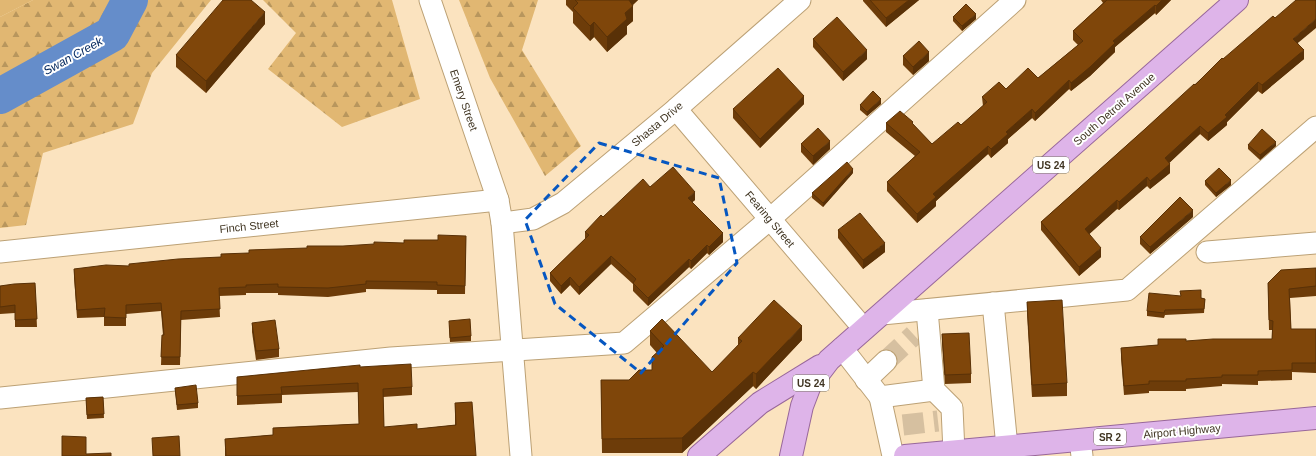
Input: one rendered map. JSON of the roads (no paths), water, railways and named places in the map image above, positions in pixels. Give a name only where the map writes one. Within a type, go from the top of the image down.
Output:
[{"type":"main road","name":"South Detroit Avenue","points":[[864,329],[1237,0]]},
{"type":"main road","name":"US 24","points":[[791,456],[802,406],[810,385],[836,354],[864,329]]},
{"type":"main road","points":[[699,456],[760,403],[836,354]]},
{"type":"main road","name":"Airport Highway","points":[[905,456],[1007,447],[1081,448],[1316,418]]},
{"type":"street","name":"Emery Street","points":[[430,0],[498,200]]},
{"type":"street","name":"Shasta Drive","points":[[502,223],[533,219],[563,203],[676,108],[800,0]]},
{"type":"street","points":[[0,398],[398,358],[624,343],[770,219],[1015,0]]},
{"type":"street","name":"Fearing Street","points":[[676,108],[864,329]]},
{"type":"street","points":[[882,314],[923,322],[992,303],[1127,290],[1316,127]]},
{"type":"street","points":[[498,200],[502,223],[511,350],[521,456]]},
{"type":"street","name":"Finch Street","points":[[0,252],[498,200]]},
{"type":"street","points":[[1207,252],[1316,243]]},
{"type":"street","points":[[992,303],[1007,447]]},
{"type":"street","points":[[923,322],[934,390],[952,408],[945,420],[954,452]]},
{"type":"street","points":[[836,354],[866,380],[880,397],[895,425],[893,456]]},
{"type":"street","points":[[866,380],[886,361]]},
{"type":"street","points":[[880,397],[934,390]]},
{"type":"waterway","name":"Swan Creek","points":[[0,96],[112,34],[130,0]]},
{"type":"tunnel","points":[[886,361],[914,335]]},
{"type":"tunnel","points":[[903,425],[938,421]]}]
